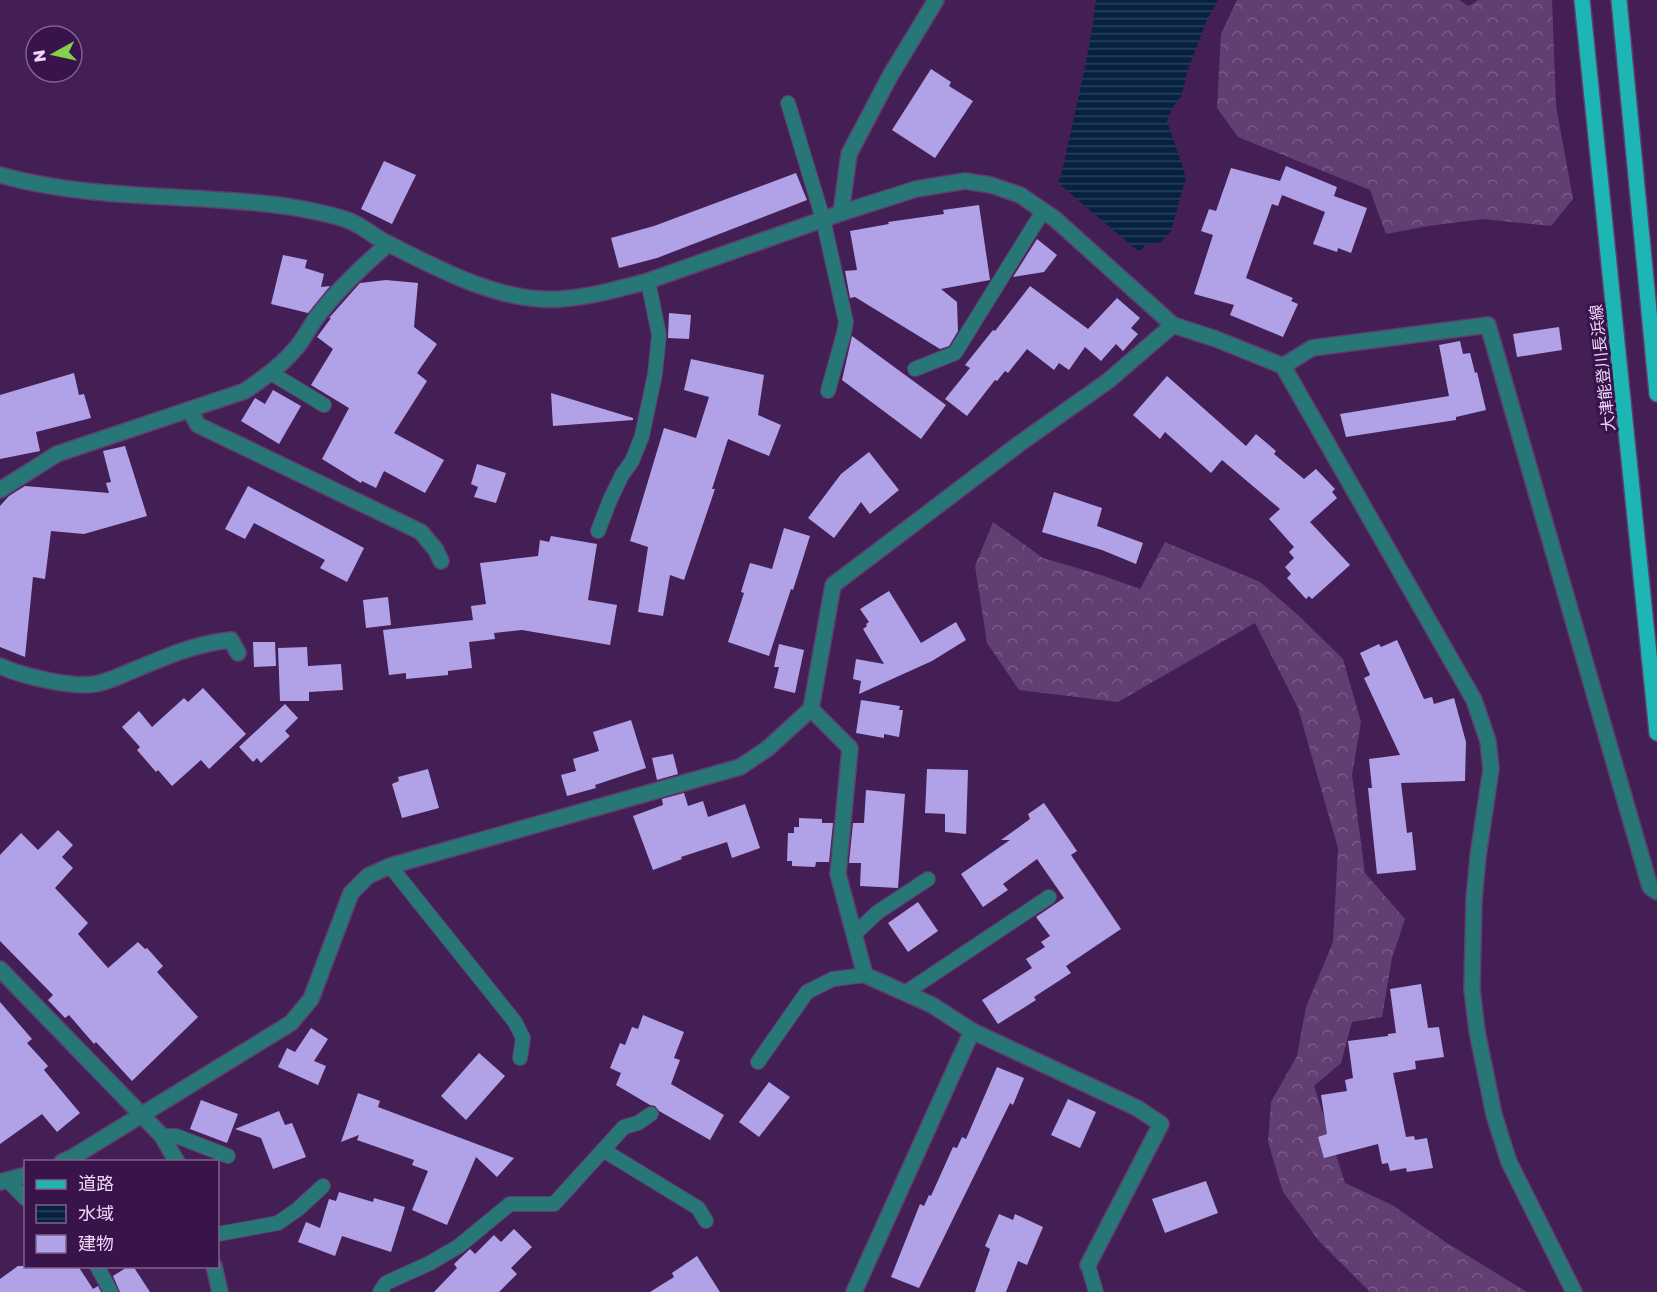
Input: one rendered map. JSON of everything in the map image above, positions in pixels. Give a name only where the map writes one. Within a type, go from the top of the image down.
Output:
[{"type":"main road","name":"大津能登川長浜線","points":[[1582,0],[1657,733]]},
{"type":"main road","points":[[1619,0],[1657,394]]},
{"type":"street","points":[[841,213],[849,154],[890,76],[936,0]]},
{"type":"street","points":[[0,175],[27,183],[93,191],[285,206],[350,221],[388,244],[494,292],[558,300],[590,296],[648,281],[823,219],[916,189],[965,181],[991,185],[1020,195],[1043,211],[1173,326],[1216,339],[1283,366],[1474,700],[1488,741],[1491,769],[1474,900],[1472,989],[1477,1031],[1494,1115],[1509,1162],[1574,1292]]},
{"type":"street","points":[[0,490],[57,454],[245,392],[271,373],[299,344],[322,310],[349,279],[388,244]]},
{"type":"street","points":[[1283,366],[1312,348],[1488,325],[1650,887],[1657,892]]},
{"type":"street","points":[[65,1160],[74,1157],[218,1070],[291,1023],[311,999],[351,893],[368,876],[390,866],[740,767],[767,749],[811,709],[833,585],[1019,444],[1108,381],[1173,326]]},
{"type":"street","points":[[190,411],[198,425],[421,532],[436,550],[441,561]]},
{"type":"street","points":[[0,666],[13,672],[74,685],[95,684],[162,658],[214,642],[231,640],[238,653]]},
{"type":"street","points":[[811,709],[850,748],[838,874],[865,975],[932,1005],[972,1031],[1137,1108],[1161,1124],[1088,1266]]},
{"type":"street","points":[[0,969],[162,1136],[175,1160]]},
{"type":"street","points":[[854,1292],[972,1031]]},
{"type":"street","points":[[4,1181],[24,1176]]},
{"type":"street","points":[[214,1268],[220,1292]]},
{"type":"lane","points":[[788,103],[823,219],[846,322],[828,391]]},
{"type":"lane","points":[[915,369],[956,353],[1043,211]]},
{"type":"lane","points":[[598,531],[609,500],[632,461],[644,426],[655,374],[659,335],[648,281]]},
{"type":"lane","points":[[271,373],[324,405]]},
{"type":"lane","points":[[390,866],[515,1022],[523,1038],[520,1058]]},
{"type":"lane","points":[[854,934],[878,912],[928,879]]},
{"type":"lane","points":[[905,993],[1049,897]]},
{"type":"lane","points":[[758,1062],[807,992],[834,979],[865,975]]},
{"type":"lane","points":[[381,1292],[386,1283],[430,1263],[459,1246],[510,1204],[554,1204],[624,1128],[638,1123],[651,1114]]},
{"type":"lane","points":[[162,1136],[176,1136],[228,1156]]},
{"type":"lane","points":[[603,1150],[698,1208],[706,1221]]},
{"type":"lane","points":[[4,1181],[24,1196]]},
{"type":"lane","points":[[219,1234],[278,1222],[298,1209],[323,1186]]},
{"type":"lane","points":[[1088,1266],[1096,1292]]},
{"type":"lane","points":[[98,1268],[111,1292]]},
{"type":"green space","points":[[1237,0],[1459,0],[1469,6],[1478,0],[1552,0],[1556,106],[1573,199],[1551,226],[1483,219],[1386,234],[1370,190],[1238,137],[1217,108],[1221,34]]},
{"type":"green space","points":[[993,522],[1043,558],[1140,589],[1165,542],[1260,582],[1343,659],[1361,722],[1352,775],[1365,873],[1405,919],[1392,958],[1382,1017],[1352,1022],[1341,1063],[1314,1086],[1345,1183],[1392,1205],[1447,1243],[1527,1292],[1370,1292],[1319,1241],[1283,1192],[1268,1142],[1271,1102],[1297,1056],[1306,1007],[1333,942],[1338,848],[1298,708],[1255,623],[1118,702],[1019,690],[987,643],[975,566]]},
{"type":"water","points":[[1096,0],[1218,0],[1207,20],[1187,72],[1182,95],[1172,108],[1167,121],[1186,177],[1171,231],[1161,242],[1146,244],[1139,252],[1058,183],[1081,86]]},
{"type":"building","points":[[931,69],[951,82],[949,86],[973,101],[935,158],[892,130]]},
{"type":"building","points":[[384,161],[416,175],[392,224],[361,209]]},
{"type":"building","points":[[1286,166],[1337,187],[1334,196],[1367,208],[1351,253],[1338,248],[1337,252],[1313,244],[1325,212],[1282,195],[1278,206],[1272,204],[1246,278],[1293,298],[1291,301],[1298,304],[1283,337],[1230,315],[1234,305],[1194,294],[1213,235],[1201,231],[1209,209],[1216,211],[1231,168],[1280,181]]},
{"type":"building","points":[[796,173],[807,200],[657,258],[619,268],[611,238],[654,226]]},
{"type":"building","points":[[979,205],[990,280],[941,289],[957,302],[958,331],[949,346],[940,349],[855,297],[850,298],[845,271],[857,270],[850,231],[889,224],[888,222],[944,214],[943,210]]},
{"type":"building","points":[[1037,239],[1057,255],[1044,272],[1013,277]]},
{"type":"building","points":[[283,255],[307,260],[305,268],[324,274],[321,287],[330,286],[308,313],[271,304]]},
{"type":"building","points":[[386,280],[418,283],[414,327],[437,344],[417,373],[427,381],[394,433],[444,460],[425,493],[384,471],[376,488],[362,481],[361,483],[322,459],[349,408],[311,385],[333,349],[317,337],[331,318],[329,318],[360,283]]},
{"type":"building","points":[[1030,286],[1088,329],[1117,298],[1140,318],[1131,328],[1138,334],[1123,351],[1116,344],[1101,361],[1085,347],[1069,370],[1059,363],[1054,370],[1027,349],[1008,373],[1005,371],[997,381],[995,380],[967,416],[945,399],[970,368],[965,365]]},
{"type":"building","points":[[669,313],[691,315],[689,339],[668,338]]},
{"type":"building","points":[[1559,327],[1562,350],[1517,357],[1513,334]]},
{"type":"building","points":[[852,336],[946,405],[921,439],[842,380]]},
{"type":"building","points":[[1460,341],[1463,354],[1470,353],[1486,410],[1456,417],[1456,420],[1346,437],[1340,414],[1449,396],[1439,345]]},
{"type":"building","points":[[691,359],[764,375],[758,415],[781,425],[769,456],[728,439],[712,489],[715,489],[684,580],[670,575],[663,616],[638,612],[648,547],[630,541],[664,428],[696,438],[709,397],[684,390]]},
{"type":"building","points":[[74,373],[79,395],[84,394],[91,418],[36,432],[40,451],[0,459],[0,395]]},
{"type":"building","points":[[1167,376],[1246,446],[1256,434],[1276,451],[1274,454],[1304,479],[1316,469],[1335,489],[1332,492],[1337,498],[1310,522],[1350,565],[1312,599],[1309,596],[1306,599],[1287,578],[1291,574],[1285,567],[1294,558],[1289,552],[1294,547],[1269,519],[1280,509],[1222,460],[1211,473],[1165,432],[1160,439],[1133,415]]},
{"type":"building","points":[[273,390],[301,406],[279,444],[241,421],[255,398],[265,404]]},
{"type":"building","points":[[551,393],[633,418],[633,420],[553,426]]},
{"type":"building","points":[[125,446],[147,516],[84,534],[51,531],[45,579],[33,577],[25,657],[0,647],[0,506],[9,496],[25,486],[109,493],[106,483],[111,482],[103,451]]},
{"type":"building","points":[[869,452],[899,490],[870,514],[861,502],[834,538],[808,518],[841,474]]},
{"type":"building","points":[[477,464],[506,473],[496,503],[474,497],[478,487],[471,484]]},
{"type":"building","points":[[248,486],[364,548],[347,582],[320,568],[325,560],[254,523],[245,539],[225,529]]},
{"type":"building","points":[[1054,492],[1102,508],[1097,526],[1143,543],[1136,564],[1102,550],[1042,532]]},
{"type":"building","points":[[784,528],[810,536],[769,656],[728,642],[744,593],[741,592],[750,563],[772,569]]},
{"type":"building","points":[[551,536],[597,544],[588,600],[617,605],[610,645],[522,630],[494,633],[495,639],[469,642],[472,668],[448,671],[448,675],[406,679],[406,673],[389,675],[383,630],[473,620],[471,606],[486,604],[480,563],[538,556],[540,540],[549,542]]},
{"type":"building","points":[[889,591],[921,643],[956,622],[966,640],[932,661],[859,694],[861,681],[853,679],[856,659],[884,664],[863,629],[869,622],[860,609]]},
{"type":"building","points":[[388,597],[391,625],[366,628],[363,600]]},
{"type":"building","points":[[1397,640],[1424,699],[1432,697],[1434,704],[1454,698],[1466,742],[1465,781],[1401,783],[1407,833],[1412,832],[1416,870],[1377,874],[1368,788],[1372,788],[1369,759],[1400,755],[1364,678],[1370,675],[1360,653],[1379,644],[1381,647]]},
{"type":"building","points":[[253,642],[275,642],[276,666],[254,667]]},
{"type":"building","points":[[779,644],[804,650],[795,693],[774,688],[779,667],[774,667]]},
{"type":"building","points":[[307,647],[308,666],[341,664],[343,690],[309,692],[309,701],[280,701],[278,648]]},
{"type":"building","points":[[203,688],[246,734],[209,769],[201,760],[172,786],[137,750],[140,747],[122,727],[139,711],[152,727],[184,698],[188,702]]},
{"type":"building","points":[[861,700],[900,706],[899,710],[903,710],[899,737],[884,734],[884,738],[856,733]]},
{"type":"building","points":[[285,704],[298,718],[285,731],[290,736],[261,763],[257,758],[253,762],[239,747]]},
{"type":"building","points":[[631,720],[646,768],[595,785],[596,788],[567,796],[561,775],[576,771],[573,759],[599,751],[593,732]]},
{"type":"building","points":[[673,754],[678,774],[657,780],[652,758]]},
{"type":"building","points":[[428,769],[439,808],[402,818],[392,784],[399,781],[398,777]]},
{"type":"building","points":[[927,769],[968,770],[966,834],[945,832],[945,814],[925,813]]},
{"type":"building","points":[[866,790],[905,794],[898,888],[860,886],[861,863],[849,863],[853,823],[864,823]]},
{"type":"building","points":[[684,793],[688,806],[703,801],[708,817],[745,804],[760,848],[732,858],[727,842],[681,857],[682,859],[653,870],[633,816],[663,805],[662,799]]},
{"type":"building","points":[[1044,803],[1077,851],[1071,855],[1121,929],[1066,966],[1071,973],[1034,997],[1036,1000],[998,1024],[982,1000],[1032,968],[1026,959],[1045,947],[1041,942],[1050,936],[1036,917],[1064,898],[1037,859],[1003,884],[1008,890],[983,907],[961,874],[1010,840],[1001,840],[1030,819],[1028,814]]},
{"type":"building","points":[[799,818],[822,819],[822,823],[833,823],[829,862],[816,862],[815,867],[792,866],[792,861],[787,861],[788,833],[794,833],[794,827],[799,827]]},
{"type":"building","points":[[58,830],[73,845],[62,857],[73,868],[55,888],[88,923],[78,934],[108,968],[138,942],[145,949],[147,948],[163,966],[157,972],[198,1017],[132,1081],[96,1042],[94,1044],[69,1015],[65,1018],[48,1000],[53,995],[0,941],[0,855],[21,833],[38,850]]},
{"type":"building","points":[[918,902],[938,931],[908,952],[888,923]]},
{"type":"building","points":[[1421,984],[1428,1028],[1439,1027],[1444,1057],[1415,1061],[1416,1069],[1393,1073],[1406,1137],[1414,1136],[1415,1140],[1427,1138],[1433,1168],[1407,1172],[1406,1168],[1390,1171],[1388,1163],[1382,1164],[1378,1144],[1324,1158],[1318,1137],[1327,1134],[1321,1095],[1347,1091],[1345,1080],[1353,1078],[1348,1041],[1396,1033],[1390,989]]},
{"type":"building","points":[[0,1002],[32,1039],[27,1043],[48,1066],[44,1070],[80,1113],[57,1132],[42,1114],[0,1144]]},
{"type":"building","points":[[643,1015],[684,1032],[674,1058],[680,1060],[671,1084],[724,1115],[710,1140],[616,1085],[621,1073],[610,1068],[620,1043],[625,1045],[632,1027],[638,1029]]},
{"type":"building","points":[[311,1028],[328,1039],[314,1061],[326,1066],[318,1085],[278,1067],[287,1048],[295,1052]]},
{"type":"building","points":[[479,1053],[505,1076],[466,1120],[441,1096]]},
{"type":"building","points":[[997,1067],[1024,1078],[1013,1105],[1010,1103],[919,1288],[891,1277],[920,1204],[924,1206],[929,1195],[931,1196],[953,1147],[957,1148],[962,1137],[966,1139]]},
{"type":"building","points":[[769,1082],[790,1097],[759,1137],[739,1122]]},
{"type":"building","points":[[358,1093],[380,1101],[378,1107],[514,1158],[497,1177],[476,1157],[447,1225],[412,1210],[428,1171],[412,1165],[414,1160],[357,1140],[359,1135],[341,1142]]},
{"type":"building","points":[[1068,1099],[1096,1112],[1080,1148],[1051,1135]]},
{"type":"building","points":[[201,1100],[238,1114],[227,1143],[190,1129]]},
{"type":"building","points":[[279,1111],[285,1125],[292,1123],[306,1157],[273,1169],[261,1138],[235,1129]]},
{"type":"building","points":[[1206,1181],[1218,1213],[1165,1233],[1152,1199]]},
{"type":"building","points":[[339,1192],[373,1202],[374,1198],[405,1207],[391,1252],[342,1236],[335,1256],[298,1242],[306,1222],[320,1228],[329,1199],[336,1201]]},
{"type":"building","points":[[999,1214],[1013,1220],[1015,1214],[1043,1227],[1027,1265],[1018,1261],[1006,1292],[975,1292],[990,1249],[985,1246]]},
{"type":"building","points":[[514,1229],[532,1247],[511,1268],[517,1274],[499,1292],[434,1292],[457,1268],[454,1264],[470,1249],[475,1254],[494,1235],[501,1242]]},
{"type":"building","points":[[697,1256],[720,1292],[650,1292],[674,1277],[672,1273]]},
{"type":"building","points":[[18,1266],[24,1266],[24,1268],[79,1268],[93,1289],[98,1286],[101,1292],[0,1292],[0,1279]]},
{"type":"building","points":[[126,1268],[134,1268],[150,1292],[120,1292],[113,1276]]}]
